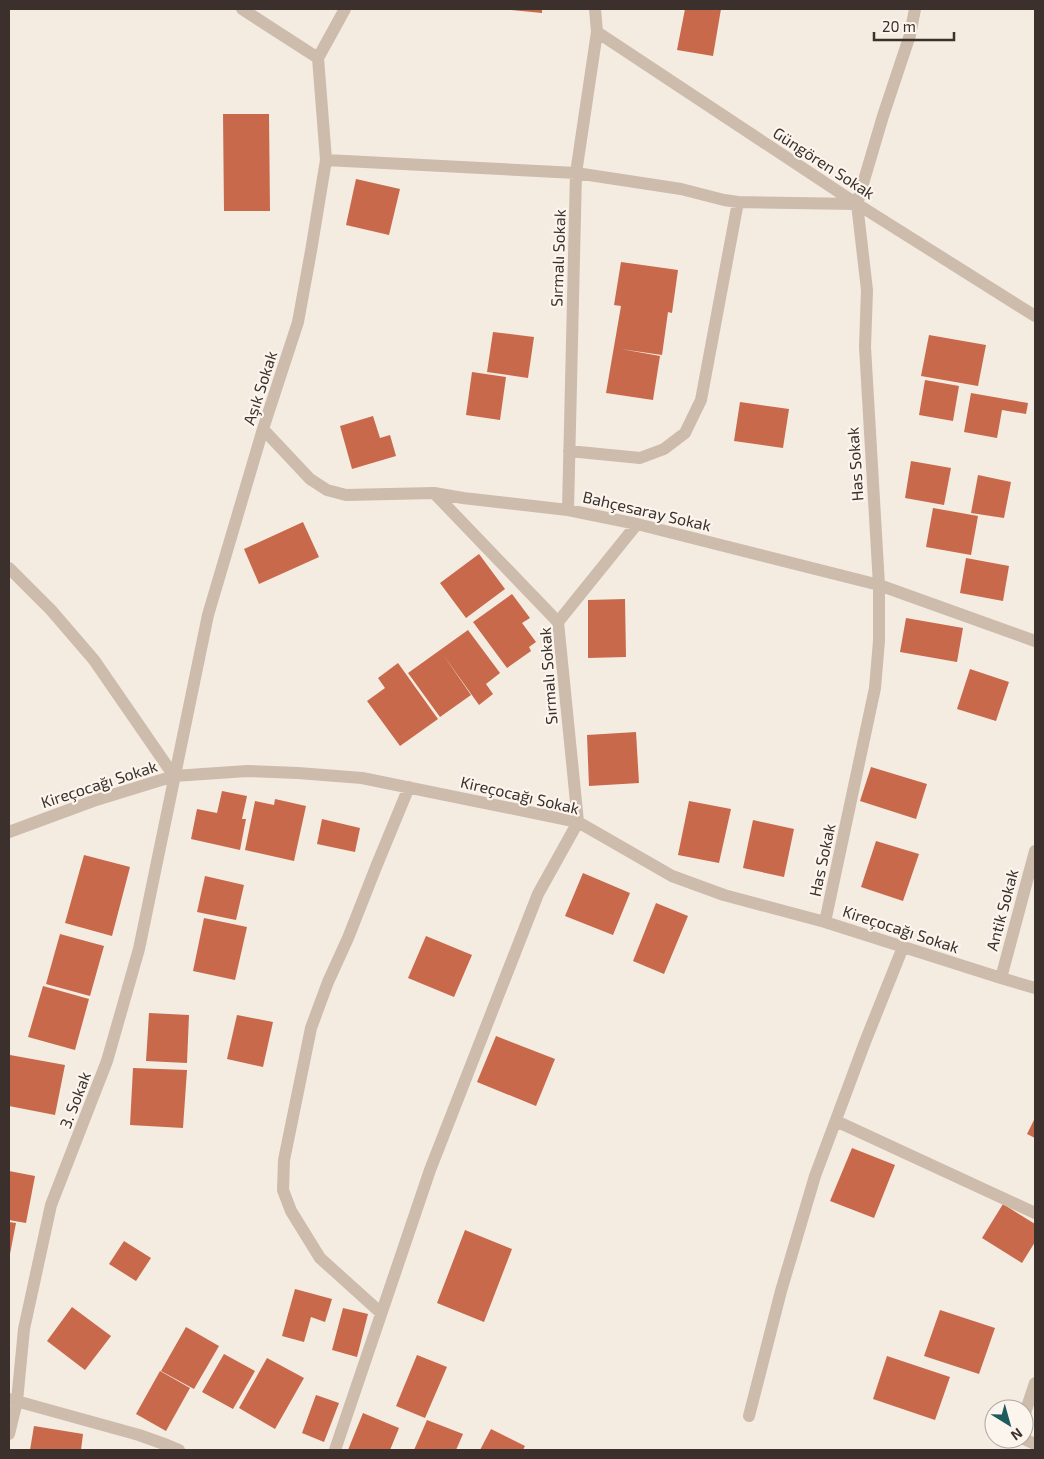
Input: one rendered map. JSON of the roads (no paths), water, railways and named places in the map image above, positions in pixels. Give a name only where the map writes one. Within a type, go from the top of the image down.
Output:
[{"type":"street","points":[[242,9],[318,58],[344,9]]},
{"type":"street","name":"Sırmalı Sokak","points":[[568,510],[576,174],[597,32],[595,9]]},
{"type":"street","name":"Has Sokak","points":[[825,922],[875,688],[879,641],[880,585],[865,347],[867,290],[857,204],[883,116],[910,35],[915,9]]},
{"type":"street","name":"Güngören Sokak","points":[[597,32],[857,204],[1035,316]]},
{"type":"street","name":"Aşık Sokak","points":[[174,776],[208,615],[263,429],[298,322],[326,160],[318,58]]},
{"type":"street","points":[[326,160],[576,174],[681,188],[738,202],[857,204]]},
{"type":"street","points":[[569,451],[640,458],[664,449],[685,433],[700,400],[738,202]]},
{"type":"street","name":"Bahçesaray Sokak","points":[[263,429],[310,479],[327,490],[346,495],[434,493],[568,510],[637,524],[880,585],[1035,641]]},
{"type":"street","points":[[434,493],[558,622]]},
{"type":"street","name":"Sırmalı Sokak","points":[[578,822],[558,622],[637,524]]},
{"type":"street","points":[[9,568],[51,610],[94,660],[174,776]]},
{"type":"street","name":"Kireçocağı Sokak","points":[[9,832],[93,801],[174,776],[246,771],[362,778],[578,822],[672,876],[724,895],[825,922],[1035,988]]},
{"type":"street","name":"3. Sokak","points":[[9,1434],[24,1329],[51,1205],[107,1061],[139,949],[174,776]]},
{"type":"street","points":[[382,1313],[320,1258],[291,1211],[283,1190],[284,1160],[311,1028],[328,982],[410,787]]},
{"type":"street","points":[[336,1450],[430,1170],[538,894],[578,822]]},
{"type":"street","name":"Antik Sokak","points":[[1001,978],[1035,850]]},
{"type":"street","points":[[749,1416],[781,1291],[815,1176],[903,947]]},
{"type":"street","points":[[836,1120],[1035,1213]]},
{"type":"street","points":[[1030,1399],[1035,1383]]},
{"type":"street","points":[[13,1400],[139,1435],[179,1450]]}]
